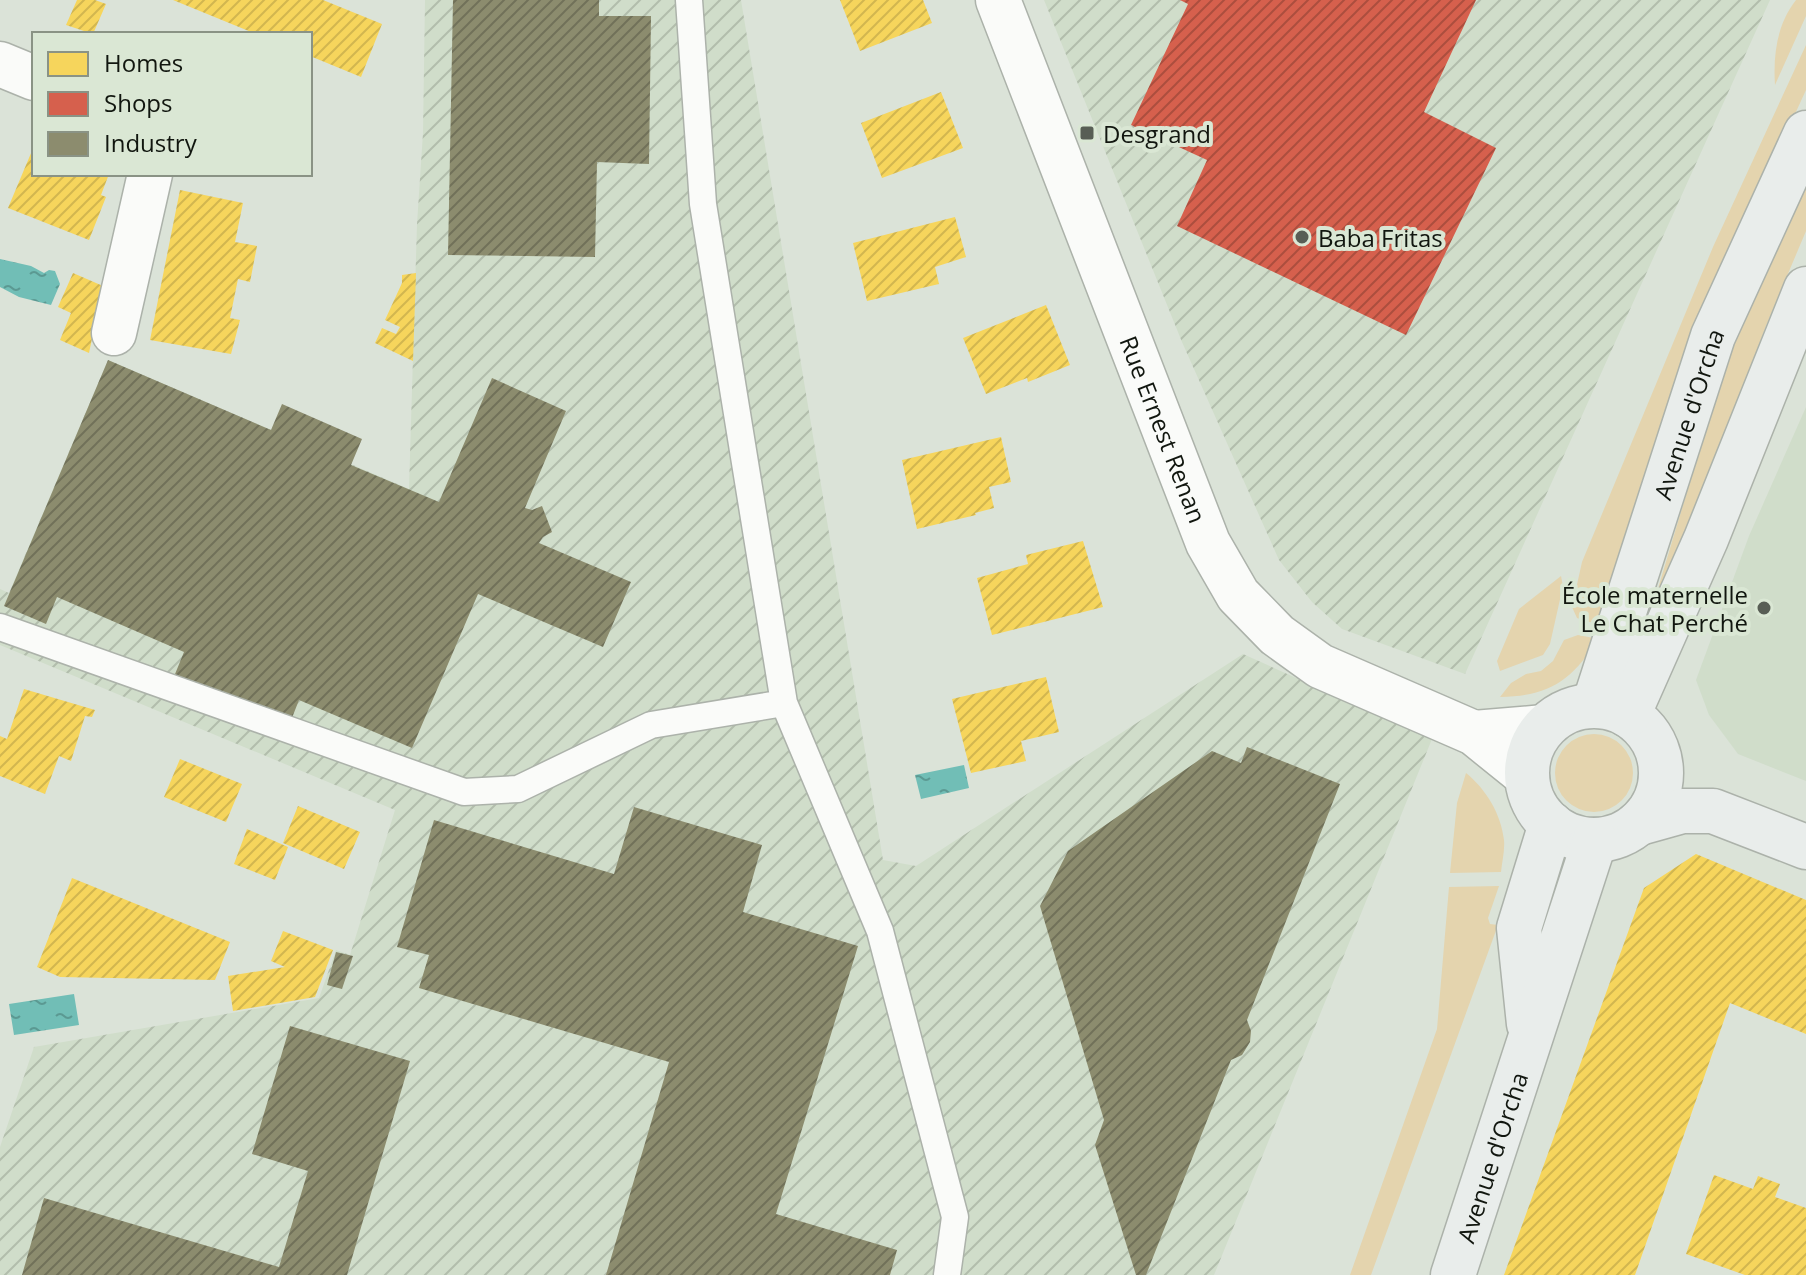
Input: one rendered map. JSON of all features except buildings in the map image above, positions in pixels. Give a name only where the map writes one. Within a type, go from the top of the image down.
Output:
[{"type":"main road","name":"Avenue d'Orcha","points":[[1611,710],[1713,336],[1806,133]]},
{"type":"main road","points":[[1611,710],[1706,539],[1806,289]]},
{"type":"main road","points":[[1639,823],[1653,806],[1660,786],[1661,764],[1651,736],[1611,710],[1575,708],[1558,715],[1544,727],[1528,757],[1526,775],[1530,793],[1538,810],[1551,824],[1579,838],[1611,838],[1639,823],[1682,811],[1713,811]]},
{"type":"main road","points":[[1661,764],[1713,811],[1806,847]]},
{"type":"main road","name":"Avenue d'Orcha","points":[[1531,1039],[1519,928],[1551,824]]},
{"type":"main road","name":"Avenue d'Orcha","points":[[1453,1275],[1595,840]]},
{"type":"street","name":"Rue Ernest Renan","points":[[998,0],[1208,543],[1238,595],[1277,635],[1320,666],[1474,733],[1526,775]]},
{"type":"street","points":[[0,64],[32,77]]},
{"type":"street","points":[[114,333],[150,176]]},
{"type":"street","name":"Rue Ernest Renan","points":[[1474,733],[1544,727]]},
{"type":"lane","points":[[689,0],[703,204],[784,703],[880,931],[955,1217],[947,1275]]},
{"type":"lane","points":[[0,627],[464,792],[518,789],[651,725],[784,703]]},
{"type":"shaded area","points":[[425,0],[741,0],[883,860],[916,866],[1243,654],[1432,739],[1214,1275],[0,1275],[0,1147],[34,1047],[319,998],[336,950],[350,955],[395,810],[0,645],[0,589],[9,593],[108,360],[409,489]]},
{"type":"shaded area","points":[[1044,0],[1770,0],[1465,674],[1342,629],[1312,602],[1279,560],[1182,342]]},
{"type":"shaded area","points":[[1796,0],[1806,0],[1806,16],[1775,85],[1778,40],[1784,19]]},
{"type":"shaded area","points":[[1806,45],[1806,90],[1733,249],[1602,626],[1577,618],[1572,607],[1582,562],[1713,247]]},
{"type":"shaded area","points":[[1806,185],[1806,231],[1645,632],[1686,495],[1705,408],[1732,334]]},
{"type":"shaded area","name":"École maternelle Le Chat Perché","points":[[1806,407],[1806,781],[1738,754],[1709,715],[1696,680],[1749,536]]},
{"type":"shaded area","points":[[1561,576],[1563,586],[1550,644],[1543,655],[1500,671],[1497,661],[1519,609]]},
{"type":"shaded area","points":[[1578,635],[1599,639],[1569,675],[1546,689],[1500,697],[1511,683],[1526,674],[1541,671],[1553,661],[1564,640]]},
{"type":"shaded area","points":[[1594,734],[1609,737],[1622,745],[1630,758],[1633,773],[1630,788],[1622,801],[1609,809],[1594,812],[1579,809],[1566,801],[1558,788],[1555,773],[1558,758],[1566,745],[1579,737]]},
{"type":"shaded area","points":[[1466,773],[1486,794],[1500,821],[1504,844],[1501,872],[1450,873],[1457,803]]},
{"type":"shaded area","points":[[1499,886],[1488,918],[1490,924],[1498,925],[1371,1275],[1350,1275],[1437,1029],[1449,887]]},
{"type":"water","points":[[0,259],[31,266],[44,273],[55,271],[60,284],[51,305],[19,297],[0,287]]},
{"type":"water","points":[[964,765],[969,788],[921,799],[915,775]]},
{"type":"water","points":[[74,994],[79,1025],[14,1035],[9,1004]]},
{"type":"place","name":"Desgrand","points":[[1087,133]]},
{"type":"place","name":"Baba Fritas","points":[[1302,237]]},
{"type":"place","name":"École maternelle Le Chat Perché","points":[[1764,608]]}]
